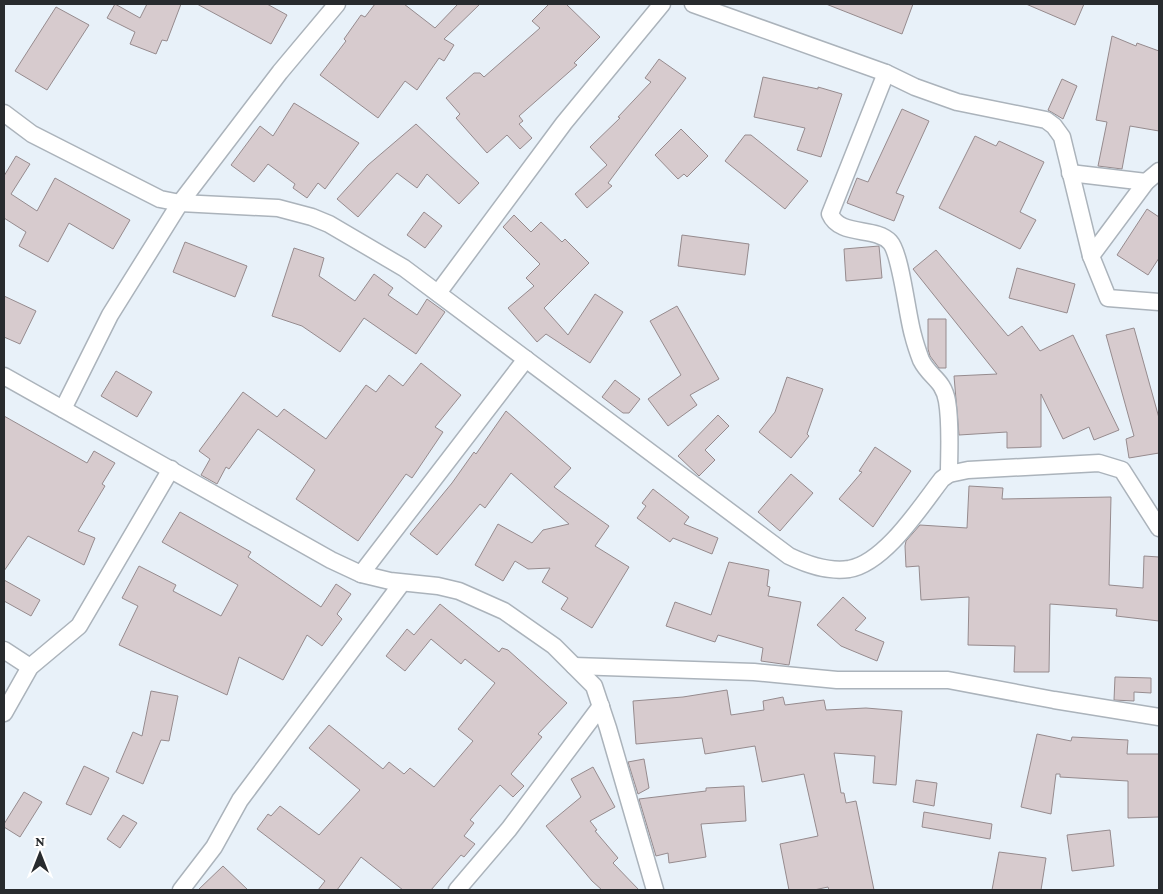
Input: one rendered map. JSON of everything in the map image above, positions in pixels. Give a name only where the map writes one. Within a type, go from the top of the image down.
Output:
[{"type":"street","points":[[63,409],[110,315],[180,203],[280,72],[337,4]]},
{"type":"street","points":[[438,293],[564,123],[662,4]]},
{"type":"street","points":[[693,4],[886,73],[915,87],[957,102],[1046,120],[1062,137],[1091,256],[1108,298],[1159,302]]},
{"type":"street","points":[[886,73],[830,214],[833,220],[845,227],[881,235],[890,242],[898,254],[902,286],[922,360],[943,385],[947,403],[950,474]]},
{"type":"street","points":[[4,113],[32,134],[147,194],[180,203],[278,208],[312,217],[329,224],[404,268],[789,556],[807,564],[824,569],[850,569],[870,561],[898,534],[942,479],[950,474],[968,470],[1099,463],[1114,466],[1122,470],[1139,500],[1159,528]]},
{"type":"street","points":[[1091,256],[1146,182],[1159,171]]},
{"type":"street","points":[[1070,173],[1146,182]]},
{"type":"street","points":[[361,574],[526,359]]},
{"type":"street","points":[[4,376],[331,560],[361,574],[402,583],[459,591],[504,611],[554,646],[594,686],[655,890]]},
{"type":"street","points":[[4,713],[30,667],[79,626],[171,469]]},
{"type":"street","points":[[181,890],[214,847],[240,800],[402,583]]},
{"type":"street","points":[[4,650],[30,667]]},
{"type":"street","points":[[574,666],[754,672],[837,680],[948,680],[1054,700],[1159,716]]},
{"type":"street","points":[[457,890],[508,828],[601,706]]},
{"type":"building","points":[[115,4],[140,18],[147,4],[181,4],[167,41],[162,40],[156,54],[130,44],[135,32],[107,18]]},
{"type":"building","points":[[197,4],[267,4],[287,15],[271,44]]},
{"type":"building","points":[[375,4],[404,4],[435,28],[458,4],[480,4],[444,39],[454,45],[444,61],[439,58],[417,90],[405,81],[378,118],[320,75],[346,41],[344,39],[361,15],[365,17]]},
{"type":"building","points":[[549,4],[566,4],[600,37],[574,63],[577,65],[519,116],[523,121],[519,124],[532,138],[520,149],[507,135],[487,153],[456,118],[460,114],[446,98],[474,73],[480,73],[484,77],[540,28],[532,21]]},
{"type":"building","points":[[826,4],[913,4],[902,34]]},
{"type":"building","points":[[1026,4],[1084,4],[1075,25]]},
{"type":"building","points":[[56,7],[89,25],[47,90],[15,71]]},
{"type":"building","points":[[1112,36],[1136,46],[1137,43],[1159,51],[1159,131],[1130,126],[1122,169],[1098,166],[1107,122],[1096,120]]},
{"type":"building","points":[[659,59],[686,78],[608,183],[612,186],[587,208],[575,194],[607,165],[590,147],[620,118],[618,117],[651,82],[645,78]]},
{"type":"building","points":[[763,77],[818,89],[818,87],[842,94],[821,157],[797,150],[805,128],[754,117]]},
{"type":"building","points":[[1062,79],[1077,86],[1063,119],[1048,110]]},
{"type":"building","points":[[294,103],[359,143],[325,189],[318,183],[307,198],[293,188],[295,184],[268,164],[254,182],[231,165],[260,126],[273,136]]},
{"type":"building","points":[[902,109],[929,121],[896,193],[904,196],[894,221],[847,203],[857,178],[868,182]]},
{"type":"building","points":[[416,124],[479,183],[459,204],[427,174],[417,188],[397,173],[358,217],[337,199],[368,165]]},
{"type":"building","points":[[681,129],[708,156],[687,177],[684,174],[678,179],[655,155]]},
{"type":"building","points":[[745,135],[751,135],[808,181],[785,209],[725,161]]},
{"type":"building","points":[[975,136],[996,146],[999,141],[1044,162],[1020,212],[1036,220],[1020,249],[939,208]]},
{"type":"building","points":[[16,156],[30,164],[11,194],[37,211],[55,178],[130,220],[113,249],[69,223],[48,262],[19,246],[26,232],[4,218],[4,176]]},
{"type":"building","points":[[1147,209],[1159,217],[1159,258],[1148,275],[1117,255]]},
{"type":"building","points":[[424,212],[442,226],[425,248],[407,235]]},
{"type":"building","points":[[514,215],[531,232],[541,222],[562,242],[565,239],[589,263],[544,308],[568,335],[595,294],[623,312],[590,363],[546,334],[537,342],[508,308],[534,286],[526,278],[540,264],[503,227]]},
{"type":"building","points":[[682,235],[749,244],[745,275],[678,266]]},
{"type":"building","points":[[185,242],[247,266],[235,297],[173,272]]},
{"type":"building","points":[[879,246],[882,278],[846,281],[844,249]]},
{"type":"building","points":[[294,248],[324,258],[319,276],[355,301],[374,274],[393,288],[388,295],[417,315],[427,299],[445,312],[416,354],[364,318],[340,352],[302,326],[272,316]]},
{"type":"building","points":[[936,250],[1008,336],[1022,326],[1040,351],[1073,335],[1119,430],[1094,440],[1089,427],[1063,439],[1041,394],[1041,447],[1007,448],[1007,432],[959,435],[954,376],[997,374],[913,269]]},
{"type":"building","points":[[1017,268],[1075,284],[1067,313],[1009,298]]},
{"type":"building","points":[[4,296],[36,311],[20,344],[4,337]]},
{"type":"building","points":[[677,306],[719,379],[690,395],[697,405],[668,426],[648,399],[681,375],[650,321]]},
{"type":"building","points":[[928,319],[946,319],[946,368],[939,368],[930,356],[928,349]]},
{"type":"building","points":[[1134,328],[1159,418],[1159,453],[1129,458],[1126,439],[1134,436],[1106,335]]},
{"type":"building","points":[[421,363],[461,395],[435,427],[443,432],[412,478],[406,474],[358,541],[296,499],[315,470],[258,429],[229,469],[226,467],[217,484],[201,475],[210,459],[199,451],[243,392],[277,417],[284,409],[326,439],[366,385],[376,392],[389,375],[403,386]]},
{"type":"building","points":[[116,371],[152,392],[137,417],[101,396]]},
{"type":"building","points":[[787,377],[823,389],[807,434],[809,436],[791,458],[759,432],[775,412]]},
{"type":"building","points":[[615,380],[640,399],[629,413],[623,413],[602,397]]},
{"type":"building","points":[[506,411],[571,468],[554,487],[609,526],[595,546],[629,567],[592,628],[561,609],[568,598],[542,582],[550,568],[528,569],[515,561],[503,581],[475,565],[498,524],[532,543],[543,530],[569,524],[511,473],[485,508],[480,504],[437,555],[410,534],[452,483],[474,452],[476,454]]},
{"type":"building","points":[[718,415],[729,426],[705,450],[715,460],[699,476],[678,456]]},
{"type":"building","points":[[4,416],[87,463],[94,451],[115,463],[102,484],[105,486],[78,531],[95,538],[84,565],[28,536],[4,571]]},
{"type":"building","points":[[875,447],[911,471],[873,527],[839,499],[862,472],[859,471]]},
{"type":"building","points":[[791,474],[813,493],[780,531],[758,512]]},
{"type":"building","points":[[969,486],[1003,488],[1002,499],[1111,497],[1109,585],[1143,588],[1144,556],[1159,557],[1159,621],[1116,616],[1117,609],[1050,604],[1049,672],[1014,672],[1015,646],[968,645],[969,597],[921,600],[919,566],[906,567],[905,546],[906,541],[920,525],[967,528]]},
{"type":"building","points":[[653,489],[689,517],[684,524],[718,538],[712,554],[673,538],[670,542],[637,518],[646,506],[642,503]]},
{"type":"building","points":[[180,512],[251,552],[248,557],[321,607],[336,584],[351,594],[337,614],[342,619],[322,646],[307,635],[283,680],[239,657],[227,695],[119,645],[138,606],[122,598],[139,566],[176,585],[173,591],[221,616],[238,585],[162,542]]},
{"type":"building","points":[[729,562],[769,570],[767,586],[770,587],[768,596],[801,602],[789,665],[761,661],[763,648],[718,635],[715,642],[666,626],[675,602],[711,615]]},
{"type":"building","points":[[4,580],[40,600],[31,616],[4,601]]},
{"type":"building","points":[[843,597],[866,618],[855,630],[884,642],[877,661],[841,646],[817,625]]},
{"type":"building","points":[[440,604],[499,652],[502,648],[508,650],[567,703],[538,734],[542,737],[511,774],[524,786],[513,797],[500,785],[470,820],[474,823],[464,836],[475,844],[464,857],[461,855],[431,890],[403,890],[361,857],[337,890],[318,890],[325,881],[257,829],[268,814],[271,816],[280,806],[319,835],[360,790],[309,748],[329,725],[383,769],[389,762],[404,774],[410,768],[434,787],[473,741],[458,729],[495,683],[465,659],[461,664],[431,639],[405,671],[386,656],[407,629],[414,635]]},
{"type":"building","points":[[1115,677],[1151,678],[1151,693],[1134,692],[1134,701],[1114,700]]},
{"type":"building","points":[[727,690],[731,715],[764,710],[763,701],[783,697],[785,705],[824,700],[826,710],[866,708],[902,711],[896,785],[873,783],[875,756],[834,753],[841,793],[844,793],[846,803],[856,801],[874,890],[829,890],[828,887],[814,890],[789,890],[780,844],[818,836],[804,774],[762,782],[755,746],[705,754],[702,738],[636,744],[633,701],[683,697]]},
{"type":"building","points":[[151,691],[178,696],[169,741],[161,740],[143,784],[116,772],[133,732],[142,736]]},
{"type":"building","points":[[1037,734],[1071,741],[1072,737],[1128,740],[1127,754],[1159,754],[1159,817],[1128,818],[1128,781],[1060,777],[1060,774],[1056,774],[1051,814],[1021,807]]},
{"type":"building","points":[[644,759],[649,788],[638,794],[628,762]]},
{"type":"building","points":[[84,766],[109,778],[91,815],[66,804]]},
{"type":"building","points":[[593,767],[615,807],[590,821],[597,830],[595,831],[618,858],[613,863],[639,890],[602,890],[592,881],[546,826],[581,797],[571,779]]},
{"type":"building","points":[[916,780],[937,783],[934,806],[913,802]]},
{"type":"building","points":[[744,786],[746,821],[701,824],[706,857],[669,863],[668,853],[656,856],[639,799],[706,791],[706,788]]},
{"type":"building","points":[[24,792],[42,802],[20,837],[4,827],[4,824]]},
{"type":"building","points":[[924,812],[992,824],[990,839],[922,827]]},
{"type":"building","points":[[123,815],[137,823],[120,848],[107,839]]},
{"type":"building","points":[[1110,830],[1114,866],[1072,871],[1067,835]]},
{"type":"building","points":[[999,852],[1046,858],[1041,890],[992,890]]},
{"type":"building","points":[[223,866],[248,890],[198,890]]}]
